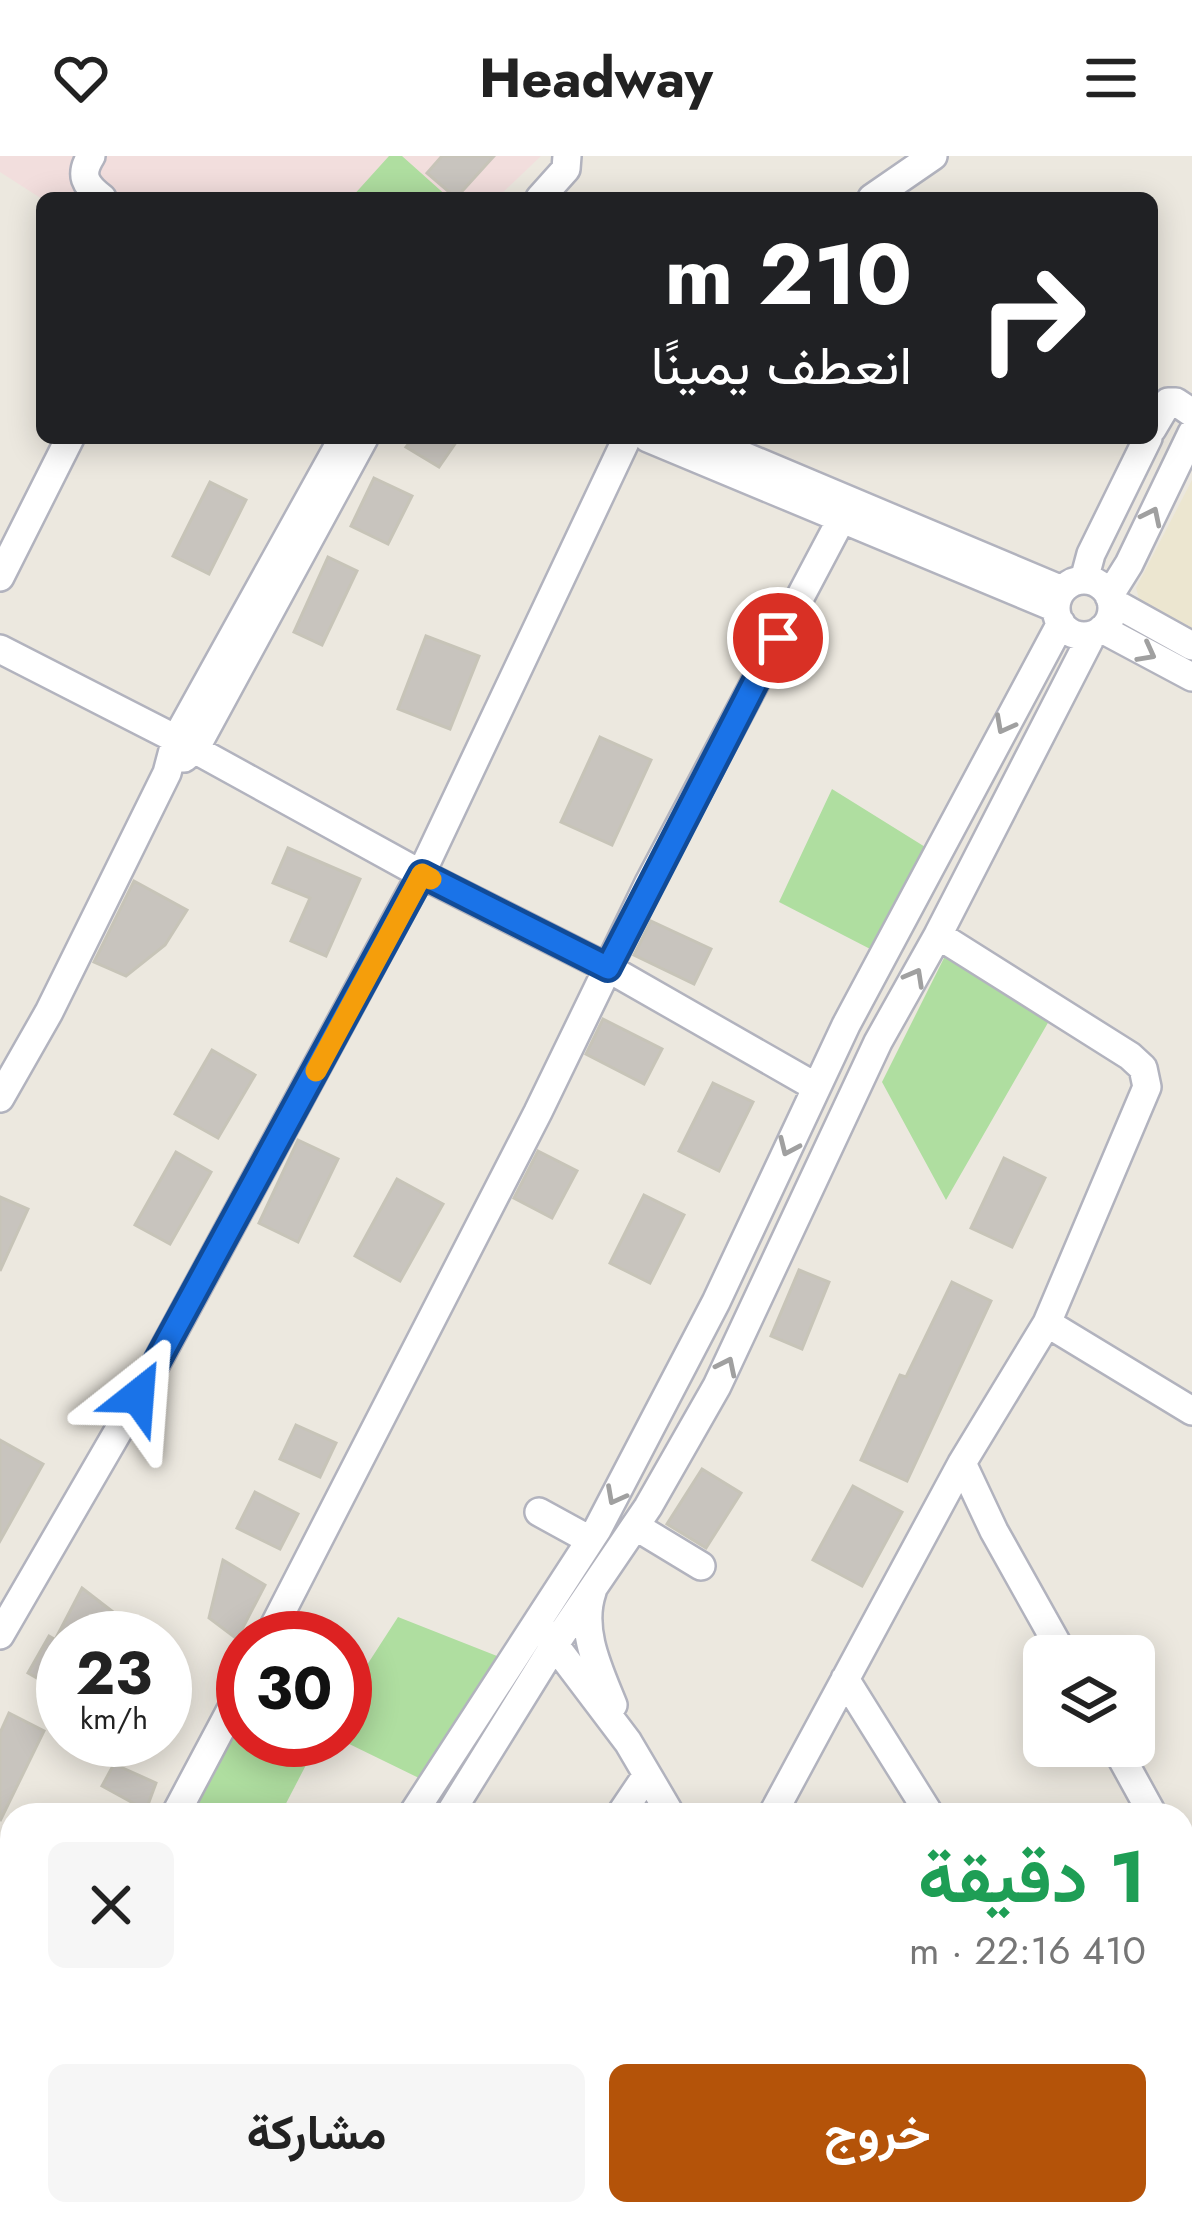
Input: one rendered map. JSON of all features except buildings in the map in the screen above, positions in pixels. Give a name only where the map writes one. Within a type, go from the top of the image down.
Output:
[{"type":"street","points":[[91,156],[83,169],[84,179],[96,192]]},
{"type":"street","points":[[545,192],[566,169],[567,156]]},
{"type":"street","points":[[881,192],[933,156]]},
{"type":"street","points":[[1158,419],[1168,402],[1192,413]]},
{"type":"street","points":[[457,1803],[635,1526],[717,1386],[878,1042],[1097,632],[1110,616],[1110,599],[1192,433]]},
{"type":"street","points":[[0,577],[67,444]]},
{"type":"street","points":[[185,744],[340,444]]},
{"type":"street","points":[[2,1089],[49,1012],[167,773],[360,444]]},
{"type":"street","points":[[0,1635],[138,1396],[422,874],[624,444]]},
{"type":"street","points":[[685,444],[729,451],[1066,600]]},
{"type":"street","points":[[420,1803],[590,1540],[686,1365],[815,1087],[1145,444]]},
{"type":"street","points":[[729,451],[843,516],[1066,600],[1103,587],[1110,599],[1192,646]]},
{"type":"street","points":[[282,1611],[843,516]]},
{"type":"street","points":[[1066,600],[1074,634],[1097,632],[1192,677]]},
{"type":"street","points":[[0,649],[608,968],[815,1087]]},
{"type":"street","points":[[778,1803],[962,1463],[1047,1323],[1147,1087],[1143,1068],[1130,1055],[938,935]]},
{"type":"street","points":[[846,1025],[878,1042]]},
{"type":"street","points":[[1047,1323],[1190,1405]]},
{"type":"street","points":[[962,1463],[1052,1635]]},
{"type":"street","points":[[539,1512],[590,1540]]},
{"type":"street","points":[[635,1526],[701,1566]]},
{"type":"street","points":[[596,1585],[589,1598],[590,1644],[628,1742],[664,1803]]},
{"type":"street","points":[[536,1621],[628,1742]]},
{"type":"street","points":[[845,1679],[923,1803]]},
{"type":"street","points":[[523,1699],[565,1684],[600,1710],[628,1742]]},
{"type":"street","points":[[181,1803],[216,1738]]},
{"type":"street","points":[[1126,1767],[1146,1803]]},
{"type":"street","points":[[628,1803],[646,1775]]},
{"type":"shaded area","points":[[0,156],[541,156],[503,192],[36,195],[0,172]]},
{"type":"shaded area","points":[[1192,480],[1192,636],[1142,609],[1136,588]]},
{"type":"green space","points":[[389,156],[402,156],[442,192],[356,192]]},
{"type":"green space","points":[[832,789],[930,850],[876,952],[779,902]]},
{"type":"green space","points":[[947,952],[1049,1021],[946,1200],[882,1082]]},
{"type":"green space","points":[[398,1617],[497,1656],[423,1780],[372,1755],[372,1657]]},
{"type":"green space","points":[[216,1740],[216,1767],[305,1767],[286,1803],[182,1803]]},
{"type":"slow traffic","points":[[316,1071],[422,874],[431,879]]},
{"type":"route","points":[[138,1396],[422,874],[608,968],[778,638]]}]
